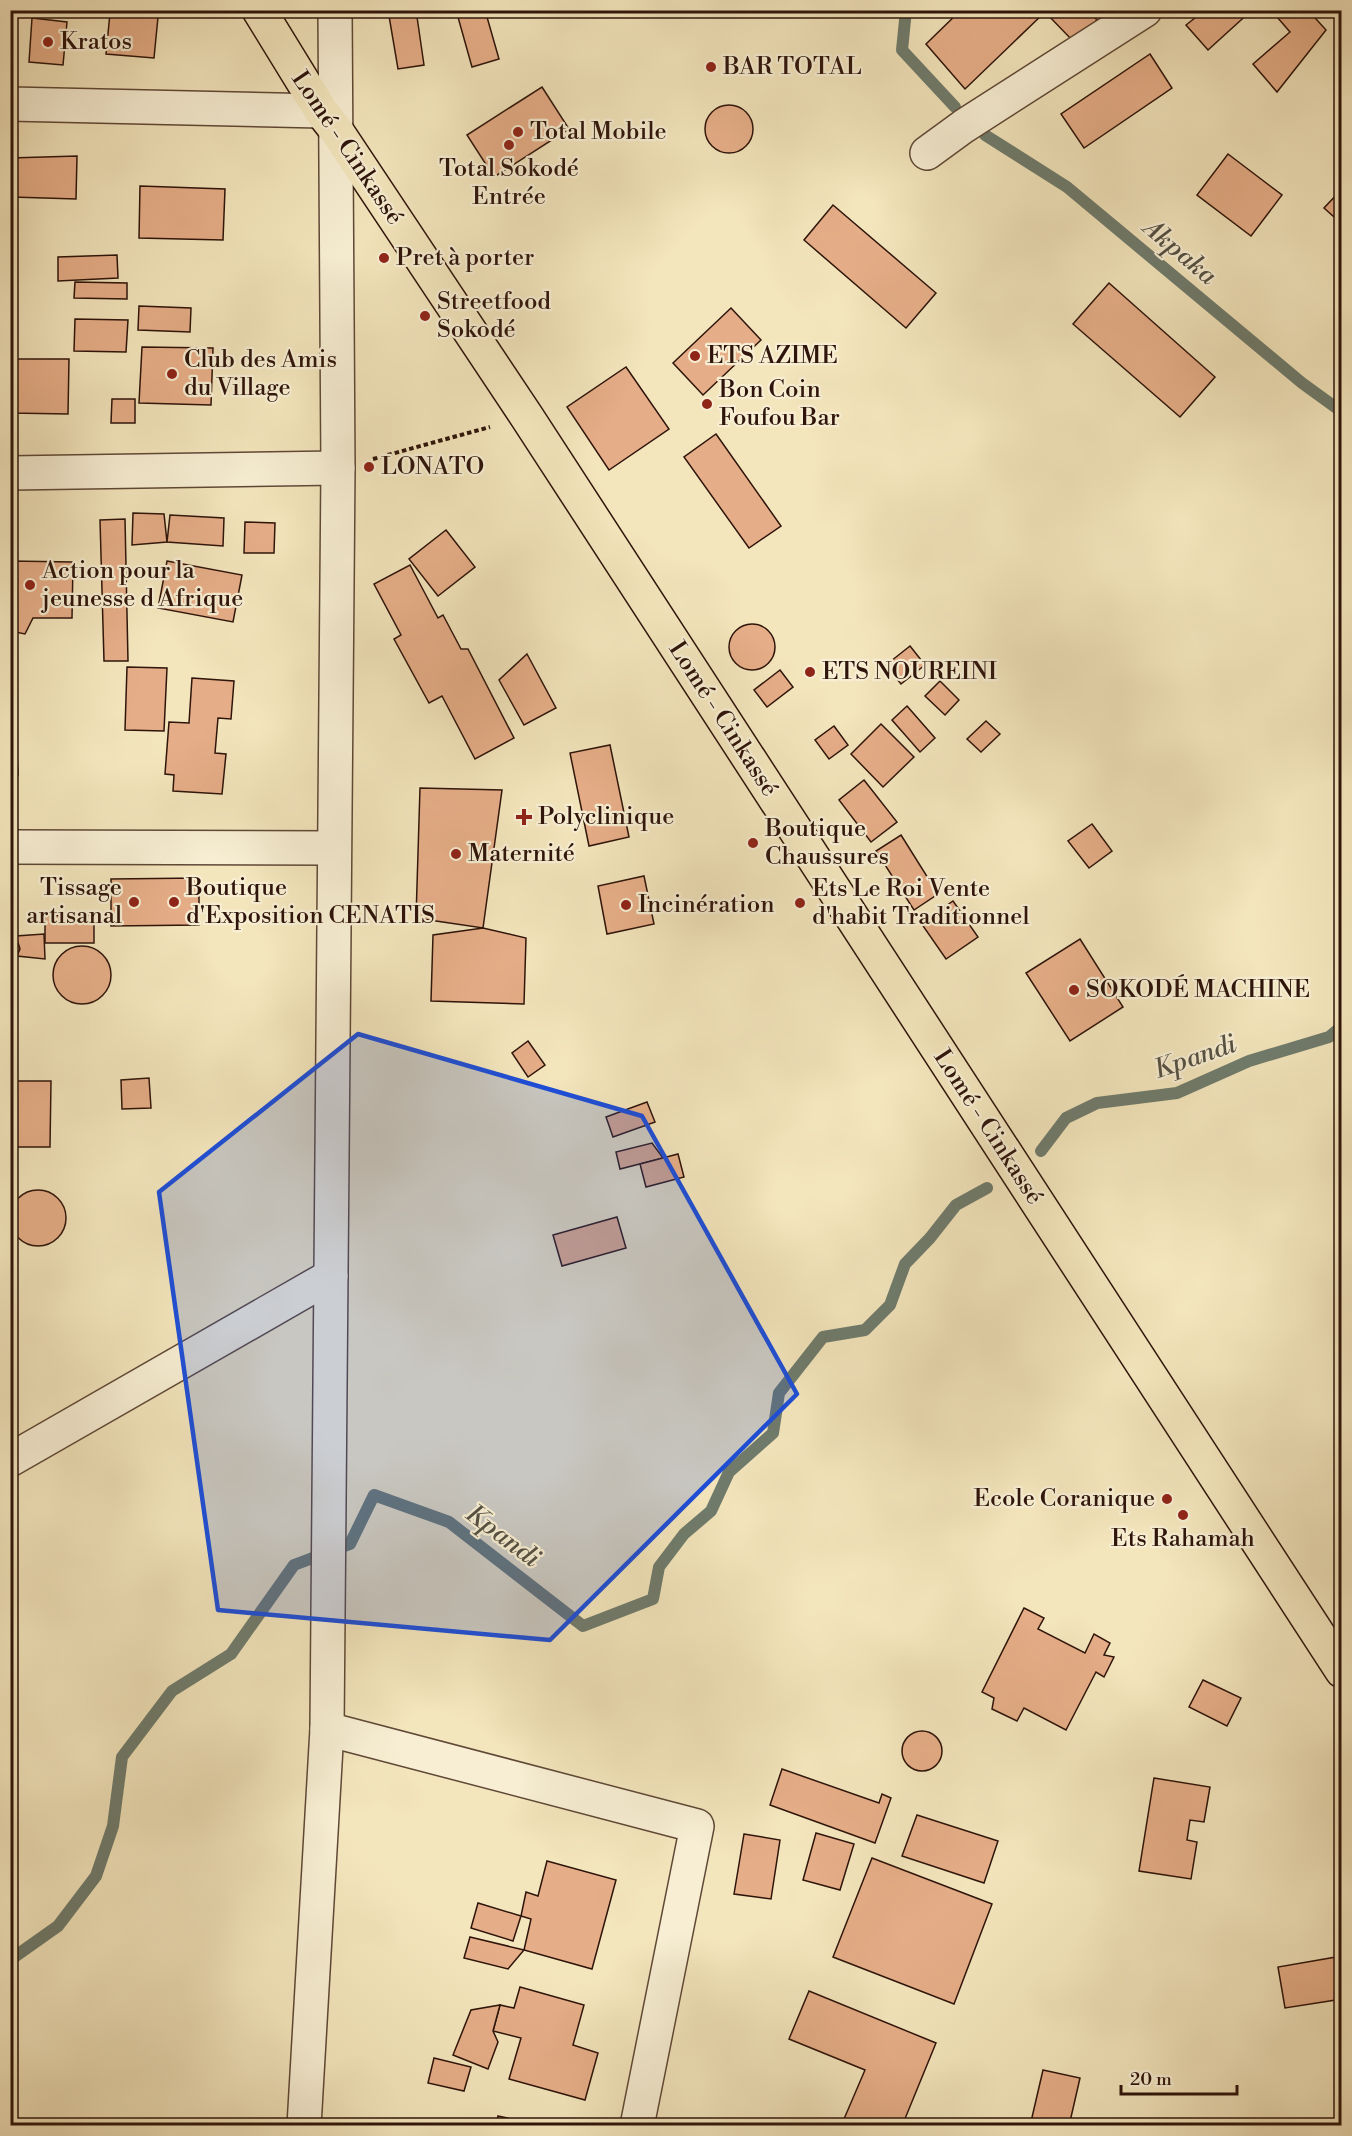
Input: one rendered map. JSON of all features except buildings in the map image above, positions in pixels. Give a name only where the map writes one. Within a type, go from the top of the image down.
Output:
[{"type":"highway","name":"Lomé - Cinkassé","points":[[259,10],[328,121],[527,417],[1341,1671]]},
{"type":"street","points":[[304,2126],[327,1729],[338,468],[328,121],[335,10]]},
{"type":"street","points":[[927,153],[964,126],[1145,10]]},
{"type":"street","points":[[10,104],[328,121]]},
{"type":"street","points":[[10,473],[338,468]]},
{"type":"street","points":[[10,847],[334,848]]},
{"type":"street","points":[[10,1460],[331,1276]]},
{"type":"street","points":[[327,1729],[698,1826],[637,2126]]},
{"type":"path","points":[[338,468],[527,417]]},
{"type":"highlighted area","points":[[358,1034],[642,1116],[797,1394],[550,1640],[218,1610],[159,1192]]},
{"type":"waterway","name":"Akpaka","points":[[906,10],[902,50],[955,107]]},
{"type":"waterway","name":"Akpaka","points":[[985,135],[1067,187],[1302,383],[1342,412]]},
{"type":"waterway","name":"Kpandi","points":[[1041,1151],[1066,1118],[1097,1103],[1177,1093],[1249,1061],[1329,1037],[1342,1026]]},
{"type":"waterway","name":"Kpandi","points":[[10,1960],[58,1926],[96,1876],[113,1826],[122,1757],[172,1691],[231,1654],[294,1565],[350,1544],[374,1495],[449,1522],[583,1626],[653,1599],[659,1567],[684,1534],[711,1511],[729,1472],[773,1433],[779,1393],[823,1337],[865,1330],[890,1305],[905,1264],[930,1238],[956,1205],[987,1188]]},
{"type":"place","name":"Kratos","points":[[48,42]]},
{"type":"place","name":"BAR TOTAL","points":[[711,67]]},
{"type":"place","name":"Total Mobile","points":[[518,132]]},
{"type":"place","name":"Total Sokodé Entrée","points":[[509,145]]},
{"type":"place","name":"Pret à porter","points":[[384,258]]},
{"type":"place","name":"Streetfood Sokodé","points":[[425,316]]},
{"type":"place","name":"ETS AZIME","points":[[695,356]]},
{"type":"place","name":"Club des Amis du Village","points":[[172,374]]},
{"type":"place","name":"Bon Coin Foufou Bar","points":[[707,404]]},
{"type":"place","name":"LONATO","points":[[369,467]]},
{"type":"place","name":"Action pour la jeunesse d Afrique","points":[[30,585]]},
{"type":"place","name":"ETS NOUREINI","points":[[810,672]]},
{"type":"place","name":"Polyclinique","points":[[524,817]]},
{"type":"place","name":"Boutique Chaussures","points":[[753,843]]},
{"type":"place","name":"Maternité","points":[[456,854]]},
{"type":"place","name":"Tissage artisanal","points":[[134,902]]},
{"type":"place","name":"Boutique d'Exposition CENATIS","points":[[174,902]]},
{"type":"place","name":"Ets Le Roi Vente d'habit Traditionnel","points":[[800,903]]},
{"type":"place","name":"Incinération","points":[[626,905]]},
{"type":"place","name":"SOKODÉ MACHINE","points":[[1074,990]]},
{"type":"place","name":"Ecole Coranique","points":[[1167,1499]]},
{"type":"place","name":"Ets Rahamah","points":[[1183,1515]]}]
